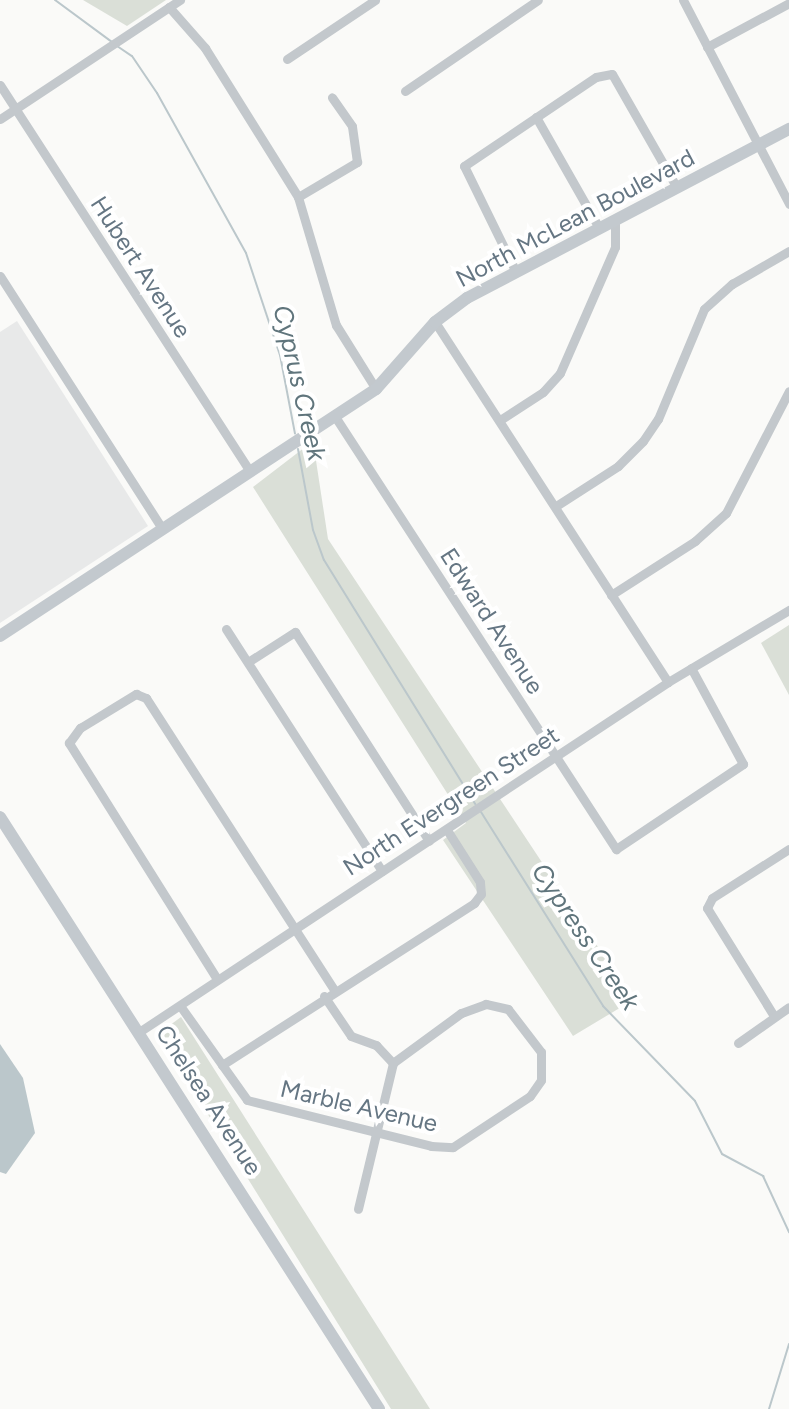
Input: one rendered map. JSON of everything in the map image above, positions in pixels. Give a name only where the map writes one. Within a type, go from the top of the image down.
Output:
[{"type":"main road","name":"North McLean Boulevard","points":[[0,636],[376,389],[435,322],[467,298],[789,129]]},
{"type":"main road","name":"Chelsea Avenue","points":[[0,817],[379,1409]]},
{"type":"street","points":[[0,119],[180,0]]},
{"type":"street","points":[[287,59],[375,0]]},
{"type":"street","points":[[405,91],[538,0]]},
{"type":"street","points":[[683,0],[789,204]]},
{"type":"street","points":[[707,47],[789,3]]},
{"type":"street","points":[[169,7],[205,48],[298,197],[336,325],[376,389]]},
{"type":"street","points":[[516,272],[464,166],[596,77],[612,74],[677,188]]},
{"type":"street","name":"Hubert Avenue","points":[[0,85],[249,470]]},
{"type":"street","points":[[298,197],[357,162],[352,126],[332,97]]},
{"type":"street","points":[[536,117],[599,228]]},
{"type":"street","points":[[500,420],[543,392],[560,373],[615,247],[615,221]]},
{"type":"street","points":[[556,506],[618,466],[643,441],[658,419],[704,309],[732,284],[789,251]]},
{"type":"street","points":[[0,276],[162,528]]},
{"type":"street","points":[[435,322],[668,682]]},
{"type":"street","points":[[611,595],[695,541],[726,513],[789,391]]},
{"type":"street","name":"Edward Avenue","points":[[334,415],[616,849],[743,764],[691,668]]},
{"type":"street","name":"North Evergreen Street","points":[[139,1032],[668,682],[789,610]]},
{"type":"street","points":[[226,629],[382,871]]},
{"type":"street","points":[[248,662],[295,632],[429,841]]},
{"type":"street","points":[[217,979],[69,743],[80,728],[131,695],[146,698],[334,990]]},
{"type":"street","points":[[222,1065],[481,894],[480,882],[447,830]]},
{"type":"street","points":[[774,1016],[707,908],[712,898],[789,849]]},
{"type":"street","points":[[324,996],[351,1036],[376,1045],[393,1063],[358,1209]]},
{"type":"street","name":"Marble Avenue","points":[[181,1007],[247,1100],[374,1132],[453,1147],[530,1096],[541,1080],[541,1052],[508,1009],[486,1004],[461,1013],[393,1063]]},
{"type":"street","points":[[738,1043],[789,1007]]},
{"type":"shaded area","points":[[83,0],[166,0],[127,26]]},
{"type":"shaded area","points":[[17,321],[148,526],[0,623],[0,332]]},
{"type":"shaded area","points":[[313,441],[328,539],[633,1000],[573,1036],[443,840],[466,823],[253,487]]},
{"type":"shaded area","points":[[789,625],[789,695],[761,643]]},
{"type":"shaded area","points":[[181,1017],[430,1409],[391,1409],[158,1034]]},
{"type":"shaded area","points":[[0,1044],[23,1078],[35,1133],[6,1174],[0,1172]]},
{"type":"waterway","name":"Cyprus Creek","points":[[55,0],[112,42]]},
{"type":"waterway","name":"Cyprus Creek","points":[[117,46],[132,56],[157,93],[246,253],[280,355],[295,434]]},
{"type":"waterway","name":"Cyprus Creek","points":[[298,449],[313,530],[324,560],[475,804]]},
{"type":"waterway","name":"Cypress Creek","points":[[481,812],[603,1006],[695,1101],[722,1154],[763,1176],[789,1232]]},
{"type":"waterway","name":"Cypress Creek","points":[[769,1409],[789,1344]]}]
